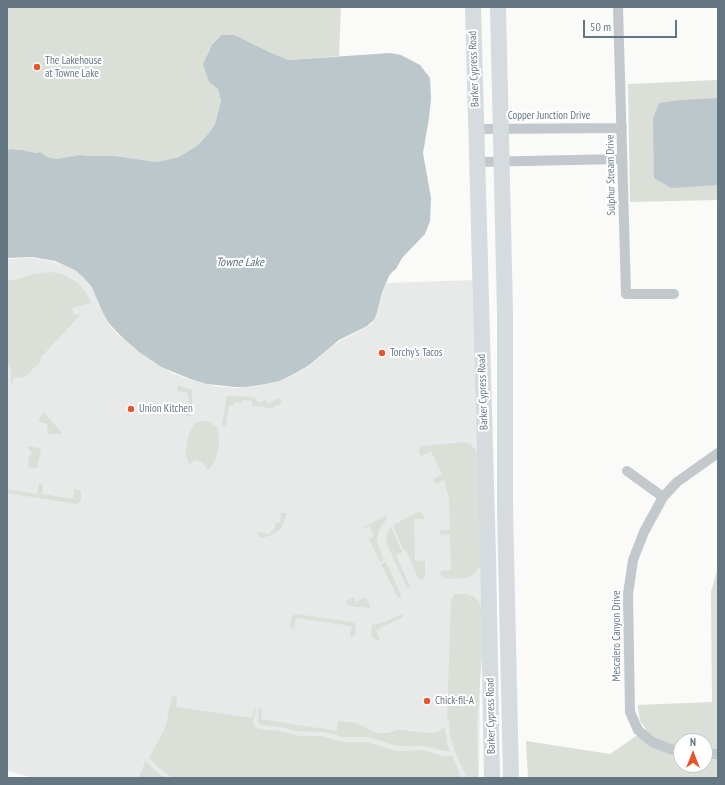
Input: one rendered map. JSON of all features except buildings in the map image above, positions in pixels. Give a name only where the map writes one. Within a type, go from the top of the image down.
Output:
[{"type":"main road","name":"Barker Cypress Road","points":[[473,7],[492,778]]},
{"type":"main road","name":"Barker Cypress Road","points":[[498,7],[506,312],[505,508],[511,778]]},
{"type":"main road","points":[[484,435],[494,438],[496,446],[496,498],[506,543]]},
{"type":"main road","points":[[486,778],[492,751]]},
{"type":"street","name":"Sulphur Stream Drive","points":[[618,7],[626,294],[674,294]]},
{"type":"street","name":"Copper Junction Drive","points":[[476,129],[622,128]]},
{"type":"street","points":[[477,162],[622,159]]},
{"type":"street","name":"Mescalero Canyon Drive","points":[[673,750],[652,742],[638,730],[630,712],[628,594],[633,560],[644,532],[663,497],[677,482],[718,453]]},
{"type":"street","points":[[627,471],[663,497]]},
{"type":"shaded area","points":[[7,7],[341,7],[339,56],[288,60],[221,35],[212,43],[203,64],[218,89],[221,101],[215,124],[198,145],[179,157],[157,162],[115,156],[79,155],[56,159],[47,157],[40,152],[36,153],[11,149],[7,150]]},
{"type":"shaded area","points":[[718,80],[718,200],[630,202],[628,84]]},
{"type":"shaded area","points":[[7,259],[41,259],[61,264],[75,270],[81,275],[87,281],[95,294],[107,322],[116,333],[151,361],[172,373],[191,380],[214,386],[235,388],[268,384],[289,377],[308,367],[332,346],[372,324],[377,314],[387,283],[476,280],[481,604],[479,778],[35,778],[7,771]]},
{"type":"shaded area","points":[[50,272],[62,274],[76,282],[81,286],[91,303],[72,308],[75,315],[82,313],[40,358],[42,360],[24,378],[14,377],[12,387],[11,372],[7,361],[7,281],[32,274]]},
{"type":"shaded area","points":[[178,385],[192,390],[190,416],[186,416],[189,398],[187,397],[188,393],[177,391]]},
{"type":"shaded area","points":[[227,396],[254,397],[259,403],[265,400],[268,404],[279,398],[282,403],[272,408],[252,406],[252,401],[242,400],[241,403],[234,402],[233,406],[229,406],[226,426],[222,425]]},
{"type":"shaded area","points":[[43,412],[63,434],[48,434],[48,424],[38,422]]},
{"type":"shaded area","points":[[208,421],[217,427],[219,437],[219,446],[216,457],[213,464],[207,471],[206,466],[198,460],[189,464],[186,456],[190,432],[195,423]]},
{"type":"shaded area","points":[[464,442],[470,444],[475,449],[478,457],[480,565],[477,571],[470,577],[445,579],[440,573],[441,571],[451,570],[450,535],[440,534],[439,531],[450,530],[449,499],[444,480],[437,483],[433,480],[442,474],[431,451],[421,456],[419,450],[422,446]]},
{"type":"shaded area","points":[[27,446],[41,449],[37,468],[28,467],[29,456],[32,454]]},
{"type":"shaded area","points":[[40,483],[43,485],[42,494],[73,499],[74,490],[76,489],[81,491],[81,500],[76,504],[7,493],[7,489],[37,494]]},
{"type":"shaded area","points":[[418,512],[423,514],[425,517],[424,519],[414,519],[415,560],[425,561],[425,577],[421,579],[418,578],[406,550],[404,551],[393,525]]},
{"type":"shaded area","points":[[280,513],[287,514],[281,529],[272,535],[261,538],[257,532],[270,534],[271,531],[273,531],[273,528],[275,528],[275,523],[280,523]]},
{"type":"shaded area","points":[[385,516],[387,519],[380,528],[377,539],[384,560],[380,562],[369,539],[374,536],[369,526],[364,529],[363,528]]},
{"type":"shaded area","points":[[391,527],[402,552],[396,555],[410,588],[406,586],[387,544],[386,536]]},
{"type":"shaded area","points":[[386,562],[401,595],[400,598],[398,598],[381,564]]},
{"type":"shaded area","points":[[718,567],[718,778],[528,778],[526,741],[610,754],[646,729],[640,721],[638,705],[712,702],[711,592]]},
{"type":"shaded area","points":[[455,594],[473,596],[479,602],[481,608],[482,655],[477,723],[478,778],[466,778],[451,740],[449,720],[447,719],[451,601]]},
{"type":"shaded area","points":[[354,597],[356,602],[366,598],[370,607],[346,605],[346,601]]},
{"type":"shaded area","points":[[296,614],[352,622],[356,627],[355,636],[350,636],[352,626],[296,618],[294,628],[292,628],[290,626],[291,620]]},
{"type":"shaded area","points":[[402,614],[403,617],[376,630],[380,640],[376,640],[372,637],[372,625],[385,622]]},
{"type":"shaded area","points":[[172,696],[177,696],[176,707],[252,718],[254,708],[256,708],[253,722],[255,727],[258,729],[280,731],[299,736],[321,736],[342,742],[368,742],[392,750],[423,750],[443,756],[452,755],[461,778],[173,778],[159,768],[149,758],[166,725]]},
{"type":"shaded area","points":[[259,708],[262,710],[261,719],[337,731],[338,721],[357,723],[375,733],[388,733],[402,730],[435,733],[445,727],[447,744],[450,751],[423,746],[398,746],[368,737],[342,737],[325,732],[298,731],[262,725],[258,722]]},
{"type":"shaded area","points":[[145,762],[147,762],[154,770],[165,778],[139,778]]},
{"type":"water","name":"Towne Lake","points":[[221,35],[234,35],[288,60],[390,53],[401,55],[420,65],[430,78],[431,99],[423,153],[431,198],[430,221],[425,234],[402,258],[396,269],[389,276],[374,320],[367,326],[339,340],[308,366],[290,376],[279,381],[245,387],[207,384],[161,367],[139,352],[114,329],[103,313],[91,286],[75,270],[55,261],[38,258],[7,258],[7,150],[22,150],[36,153],[40,152],[47,157],[56,159],[79,155],[115,156],[157,162],[179,157],[198,145],[215,124],[221,101],[218,89],[209,82],[203,64],[212,44]]},
{"type":"water","points":[[718,98],[718,185],[671,188],[654,178],[653,119],[659,103]]},
{"type":"place","name":"The Lakehouse at Towne Lake","points":[[37,67]]},
{"type":"place","name":"Torchy's Tacos","points":[[382,353]]},
{"type":"place","name":"Union Kitchen","points":[[131,409]]},
{"type":"place","name":"Chick-fil-A","points":[[427,701]]}]
